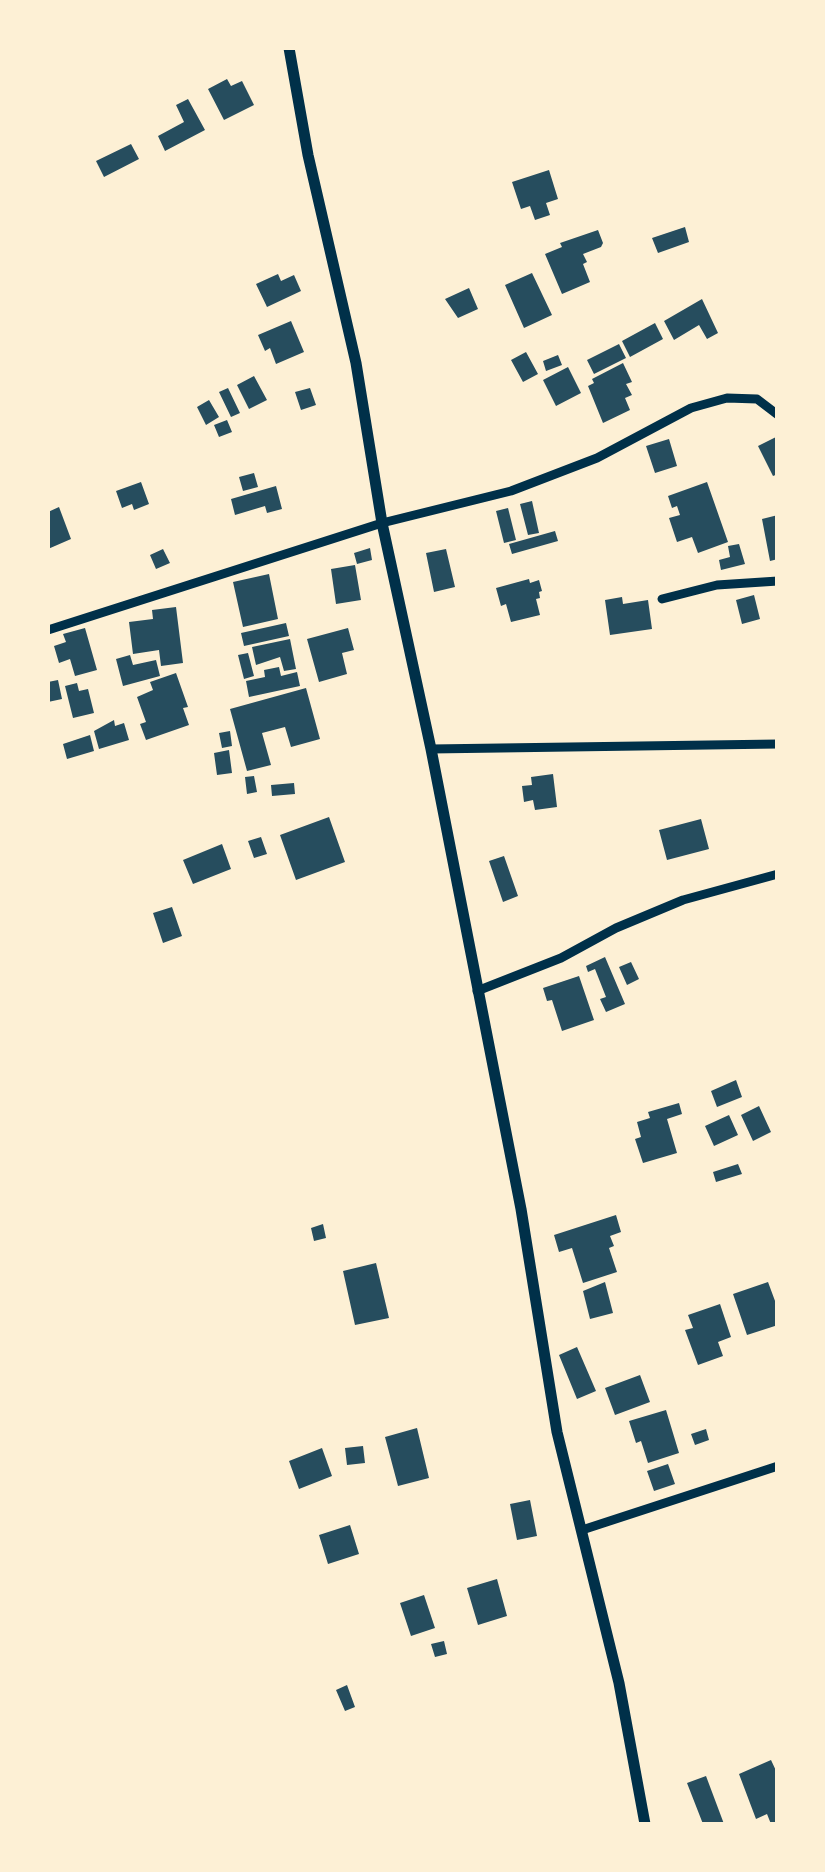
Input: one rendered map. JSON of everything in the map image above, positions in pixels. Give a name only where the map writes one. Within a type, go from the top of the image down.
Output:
[{"type":"street","points":[[289,48],[308,155],[356,363],[382,523],[521,1209],[557,1432],[619,1684],[645,1824]]},
{"type":"street","points":[[48,630],[382,523],[511,491],[597,458],[691,408],[726,398],[757,399],[778,415]]},
{"type":"street","points":[[662,599],[717,585],[778,580]]},
{"type":"street","points":[[431,750],[778,744]]},
{"type":"street","points":[[477,992],[562,958],[616,928],[683,900],[778,874]]},
{"type":"street","points":[[582,1530],[778,1466]]},
{"type":"building","points":[[227,79],[231,86],[242,81],[254,105],[224,120],[208,89]]},
{"type":"building","points":[[188,99],[205,130],[165,151],[158,136],[184,122],[176,105]]},
{"type":"building","points":[[131,144],[139,159],[104,177],[96,161]]},
{"type":"building","points":[[549,170],[558,199],[546,203],[550,215],[535,220],[530,206],[521,209],[512,182]]},
{"type":"building","points":[[685,227],[689,242],[658,253],[652,238]]},
{"type":"building","points":[[598,230],[601,247],[583,254],[590,282],[562,294],[545,254],[562,247],[560,243]]},
{"type":"building","points":[[532,273],[552,315],[524,328],[505,285]]},
{"type":"building","points":[[278,274],[281,281],[294,275],[301,291],[267,307],[256,284]]},
{"type":"building","points":[[469,288],[478,309],[458,318],[445,299]]},
{"type":"building","points":[[702,299],[718,333],[707,339],[699,325],[674,340],[664,321]]},
{"type":"building","points":[[291,321],[304,352],[276,364],[270,348],[265,351],[258,335]]},
{"type":"building","points":[[655,323],[663,339],[630,357],[622,341]]},
{"type":"building","points":[[619,344],[626,358],[594,374],[587,360]]},
{"type":"building","points":[[526,352],[538,374],[523,382],[511,360]]},
{"type":"building","points":[[558,355],[562,365],[546,371],[543,361]]},
{"type":"building","points":[[623,363],[632,382],[626,384],[632,395],[625,398],[630,410],[603,423],[588,386],[594,383],[592,379]]},
{"type":"building","points":[[568,367],[581,393],[556,406],[543,380]]},
{"type":"building","points":[[254,376],[267,400],[249,409],[237,385]]},
{"type":"building","points":[[228,388],[240,413],[231,417],[219,392]]},
{"type":"building","points":[[310,388],[316,405],[301,410],[295,392]]},
{"type":"building","points":[[209,400],[219,417],[206,425],[197,407]]},
{"type":"building","points":[[227,420],[232,432],[219,437],[214,425]]},
{"type":"building","points":[[776,437],[778,474],[773,476],[758,446]]},
{"type":"building","points":[[669,439],[677,466],[655,473],[646,446]]},
{"type":"building","points":[[254,473],[258,487],[243,491],[239,477]]},
{"type":"building","points":[[141,482],[149,504],[134,510],[132,504],[122,508],[116,491]]},
{"type":"building","points":[[707,482],[728,542],[698,553],[692,537],[677,542],[669,518],[680,515],[677,506],[672,508],[668,496]]},
{"type":"building","points":[[276,486],[282,509],[267,513],[265,506],[235,515],[231,499]]},
{"type":"building","points":[[532,501],[539,533],[528,535],[520,504]]},
{"type":"building","points":[[59,507],[71,539],[48,549],[48,512]]},
{"type":"building","points":[[508,508],[516,540],[504,543],[496,511]]},
{"type":"building","points":[[778,515],[778,559],[770,561],[762,519]]},
{"type":"building","points":[[555,531],[558,541],[512,554],[509,544]]},
{"type":"building","points":[[739,544],[745,564],[721,570],[719,560],[730,557],[728,546]]},
{"type":"building","points":[[370,548],[372,560],[357,564],[354,553]]},
{"type":"building","points":[[163,549],[170,563],[156,569],[150,555]]},
{"type":"building","points":[[446,549],[455,587],[434,592],[426,553]]},
{"type":"building","points":[[355,565],[361,600],[336,604],[331,569]]},
{"type":"building","points":[[269,574],[278,619],[243,627],[233,582]]},
{"type":"building","points":[[529,579],[530,583],[539,580],[542,591],[536,599],[540,615],[511,622],[496,588]]},
{"type":"building","points":[[754,595],[760,619],[742,624],[736,600]]},
{"type":"building","points":[[622,597],[623,604],[648,600],[652,629],[610,635],[605,600]]},
{"type":"building","points":[[176,607],[183,663],[161,666],[159,650],[133,654],[129,622],[153,619],[152,610]]},
{"type":"building","points":[[286,623],[289,636],[244,646],[241,633]]},
{"type":"building","points":[[85,628],[97,670],[75,676],[70,659],[59,663],[54,646],[66,642],[63,634]]},
{"type":"building","points":[[348,628],[354,650],[342,653],[347,674],[319,682],[307,639]]},
{"type":"building","points":[[290,639],[296,669],[284,671],[280,657],[256,665],[252,647]]},
{"type":"building","points":[[248,653],[254,676],[244,679],[238,655]]},
{"type":"building","points":[[130,655],[133,665],[156,660],[160,676],[123,686],[116,659]]},
{"type":"building","points":[[279,667],[281,676],[297,672],[300,686],[249,697],[246,681],[265,677],[264,670]]},
{"type":"building","points":[[176,673],[188,707],[183,708],[189,725],[146,740],[140,724],[146,722],[137,697],[153,690],[150,682]]},
{"type":"building","points":[[58,680],[62,699],[48,702],[48,682]]},
{"type":"building","points":[[77,683],[79,691],[88,689],[94,713],[73,718],[65,686]]},
{"type":"building","points":[[306,688],[320,739],[291,747],[285,727],[262,733],[271,765],[247,771],[230,709]]},
{"type":"building","points":[[114,720],[115,726],[124,723],[129,740],[99,749],[94,731]]},
{"type":"building","points":[[230,731],[232,746],[222,748],[219,733]]},
{"type":"building","points":[[90,735],[94,751],[67,759],[63,744]]},
{"type":"building","points":[[229,750],[232,773],[217,775],[214,753]]},
{"type":"building","points":[[553,774],[557,807],[535,810],[533,800],[524,802],[522,786],[532,785],[531,777]]},
{"type":"building","points":[[254,776],[257,792],[247,794],[245,777]]},
{"type":"building","points":[[294,783],[295,794],[272,796],[271,785]]},
{"type":"building","points":[[329,817],[345,862],[296,880],[280,835]]},
{"type":"building","points":[[701,819],[709,849],[667,860],[659,830]]},
{"type":"building","points":[[261,837],[267,854],[254,858],[248,841]]},
{"type":"building","points":[[222,844],[231,869],[193,884],[183,860]]},
{"type":"building","points":[[504,856],[518,896],[503,902],[489,861]]},
{"type":"building","points":[[172,907],[182,936],[163,943],[153,913]]},
{"type":"building","points":[[605,957],[625,1004],[606,1012],[600,999],[606,997],[595,969],[588,972],[586,966]]},
{"type":"building","points":[[631,962],[639,979],[627,985],[619,967]]},
{"type":"building","points":[[579,976],[594,1020],[562,1031],[552,1000],[547,1001],[543,988]]},
{"type":"building","points":[[736,1080],[742,1097],[717,1107],[711,1091]]},
{"type":"building","points":[[679,1103],[682,1114],[667,1119],[677,1153],[643,1163],[635,1139],[641,1137],[637,1122],[650,1118],[648,1112]]},
{"type":"building","points":[[759,1106],[771,1132],[753,1141],[741,1115]]},
{"type":"building","points":[[729,1115],[738,1135],[714,1146],[705,1126]]},
{"type":"building","points":[[738,1164],[742,1174],[716,1182],[713,1172]]},
{"type":"building","points":[[616,1215],[621,1232],[610,1236],[614,1246],[609,1248],[617,1272],[583,1283],[572,1248],[559,1252],[554,1235]]},
{"type":"building","points":[[323,1224],[326,1238],[314,1241],[311,1228]]},
{"type":"building","points":[[376,1263],[389,1318],[355,1325],[343,1271]]},
{"type":"building","points":[[605,1282],[613,1313],[590,1319],[583,1291]]},
{"type":"building","points":[[768,1282],[778,1309],[778,1325],[747,1335],[733,1294]]},
{"type":"building","points":[[720,1304],[731,1337],[718,1342],[723,1356],[698,1365],[685,1330],[693,1328],[688,1315]]},
{"type":"building","points":[[577,1347],[596,1391],[577,1399],[559,1355]]},
{"type":"building","points":[[640,1375],[650,1402],[615,1415],[605,1388]]},
{"type":"building","points":[[666,1410],[679,1453],[648,1463],[629,1421]]},
{"type":"building","points":[[417,1428],[429,1478],[398,1486],[385,1437]]},
{"type":"building","points":[[706,1429],[709,1440],[695,1445],[691,1434]]},
{"type":"building","points":[[363,1446],[365,1463],[347,1465],[345,1448]]},
{"type":"building","points":[[322,1448],[332,1476],[299,1489],[289,1461]]},
{"type":"building","points":[[668,1464],[675,1484],[654,1491],[647,1471]]},
{"type":"building","points":[[530,1500],[537,1536],[517,1540],[510,1504]]},
{"type":"building","points":[[350,1525],[359,1554],[328,1564],[319,1535]]},
{"type":"building","points":[[497,1579],[507,1616],[478,1625],[467,1588]]},
{"type":"building","points":[[424,1595],[435,1628],[411,1636],[400,1603]]},
{"type":"building","points":[[444,1641],[447,1654],[435,1657],[431,1644]]},
{"type":"building","points":[[347,1685],[355,1707],[345,1711],[336,1690]]},
{"type":"building","points":[[771,1760],[778,1775],[778,1821],[771,1824],[767,1814],[756,1819],[739,1774]]},
{"type":"building","points":[[706,1776],[724,1824],[703,1824],[687,1783]]}]
